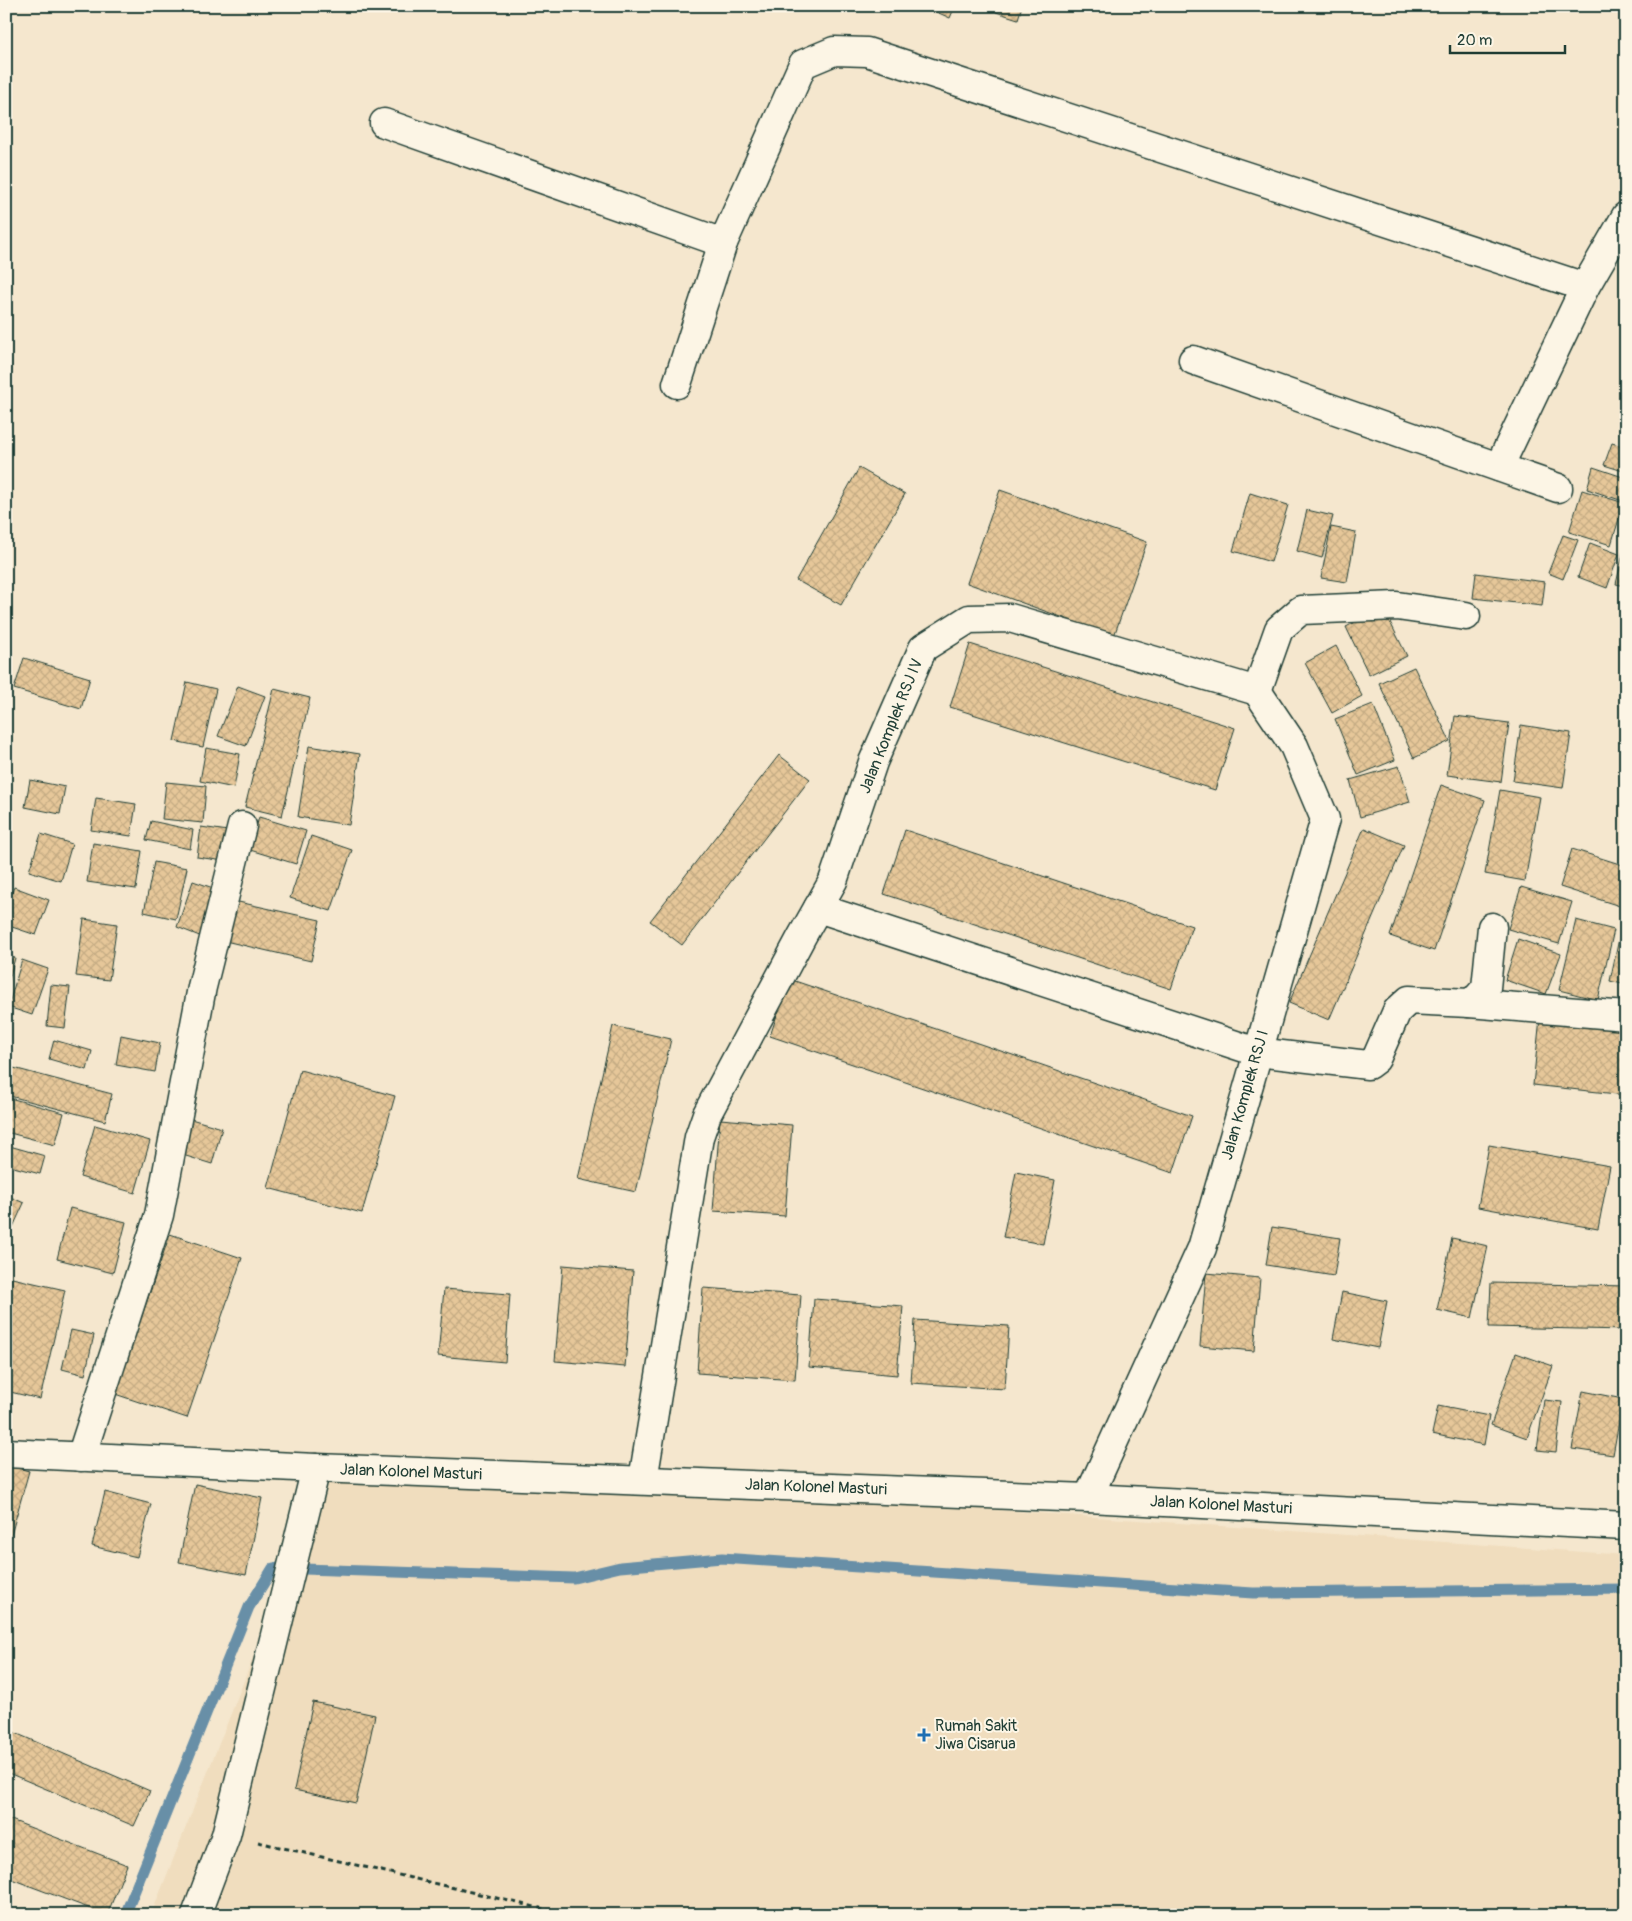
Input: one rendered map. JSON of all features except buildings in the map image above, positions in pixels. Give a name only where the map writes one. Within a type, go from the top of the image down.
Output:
[{"type":"street","points":[[677,384],[723,243],[803,64],[834,51],[867,52],[1585,287]]},
{"type":"street","points":[[384,123],[723,243]]},
{"type":"street","points":[[1499,467],[1585,287],[1626,216]]},
{"type":"street","points":[[1193,360],[1558,488]]},
{"type":"street","points":[[1257,691],[1279,629],[1301,610],[1397,606],[1466,616]]},
{"type":"street","name":"Jalan Komplek RSJ IV","points":[[643,1480],[699,1137],[707,1114],[834,881],[873,762],[923,648],[969,620],[1010,618],[1257,691]]},
{"type":"street","name":"Jalan Komplek RSJ I","points":[[1088,1498],[1202,1248],[1324,819],[1294,746],[1257,691]]},
{"type":"street","points":[[81,1457],[159,1214],[202,987],[242,826]]},
{"type":"street","points":[[818,908],[1257,1052],[1368,1065],[1376,1059],[1397,1011],[1408,1000],[1626,1016]]},
{"type":"street","points":[[1469,1003],[1477,998],[1486,988],[1492,927]]},
{"type":"street","name":"Jalan Kolonel Masturi","points":[[6,1453],[316,1468],[1088,1498],[1626,1526]]},
{"type":"street","points":[[196,1915],[226,1834],[316,1468]]},
{"type":"path","points":[[226,1834],[568,1915]]},
{"type":"shaded area","name":"Rumah Sakit Jiwa Cisarua","points":[[327,1472],[676,1487],[1626,1555],[1626,1915],[151,1915]]},
{"type":"waterway","points":[[125,1915],[249,1607],[273,1568],[574,1578],[620,1567],[722,1558],[1253,1593],[1626,1589]]},
{"type":"place","name":"Rumah Sakit Jiwa Cisarua","points":[[924,1735]]}]
